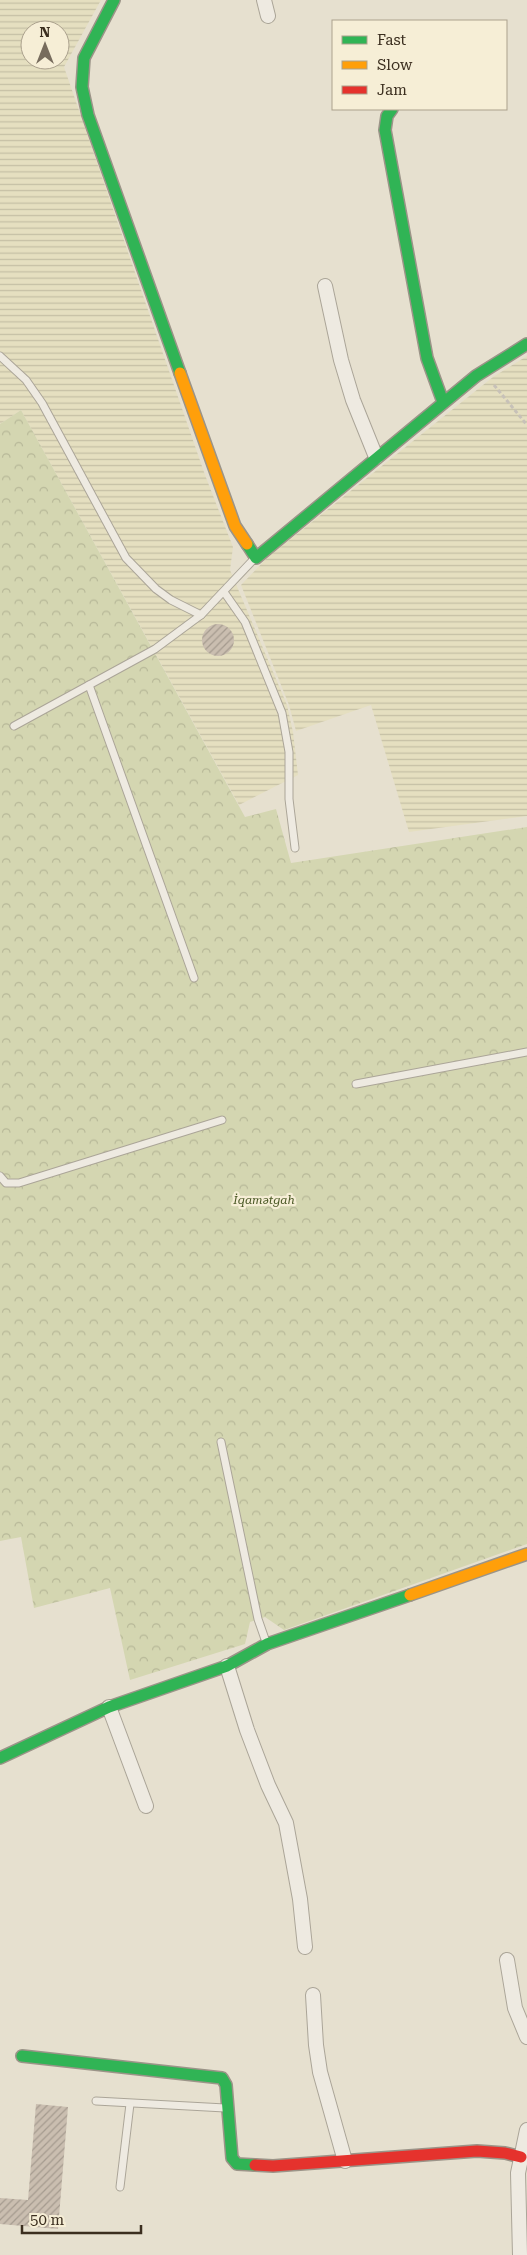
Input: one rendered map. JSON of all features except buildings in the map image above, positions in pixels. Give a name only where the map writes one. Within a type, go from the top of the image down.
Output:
[{"type":"street","points":[[114,0],[84,58],[82,87],[88,115],[235,526],[256,558],[443,402],[483,371],[527,344]]},
{"type":"street","points":[[264,0],[268,16]]},
{"type":"street","points":[[391,110],[387,116],[385,130],[428,358],[443,402]]},
{"type":"street","points":[[325,286],[341,360],[353,400],[376,457]]},
{"type":"street","points":[[0,1758],[69,1724],[227,1666],[267,1644],[527,1554]]},
{"type":"street","points":[[227,1666],[247,1730],[268,1785],[286,1823],[300,1899],[305,1947]]},
{"type":"street","points":[[109,1708],[146,1806]]},
{"type":"street","points":[[507,1960],[515,2008],[527,2037]]},
{"type":"street","points":[[313,1994],[316,2045],[320,2072],[344,2162]]},
{"type":"street","points":[[22,2056],[222,2078],[226,2085],[230,2149],[232,2158],[237,2164],[273,2166],[477,2151],[505,2153],[521,2157]]},
{"type":"street","points":[[520,2255],[517,2184],[527,2130]]},
{"type":"lane","points":[[0,356],[26,380],[42,403],[126,558],[156,589],[171,600],[201,615]]},
{"type":"lane","points":[[14,726],[155,649],[201,615],[256,558]]},
{"type":"lane","points":[[224,592],[245,622],[282,713],[290,752],[289,799],[295,848]]},
{"type":"lane","points":[[89,685],[194,978]]},
{"type":"lane","points":[[356,1084],[527,1052]]},
{"type":"lane","points":[[0,1176],[6,1183],[19,1183],[222,1120]]},
{"type":"lane","points":[[221,1442],[258,1619],[267,1644]]},
{"type":"lane","points":[[96,2101],[228,2108]]},
{"type":"lane","points":[[120,2187],[130,2104]]},
{"type":"path","points":[[483,371],[527,425]]},
{"type":"shaded area","points":[[0,0],[101,0],[70,56],[70,20],[20,20],[20,70],[65,70],[205,475],[233,547],[230,570],[287,705],[293,732],[298,775],[239,805],[21,410],[0,424]]},
{"type":"shaded area","points":[[527,356],[527,816],[409,832],[371,705],[296,731],[289,705],[241,585],[267,558],[493,377]]},
{"type":"green space","name":"İqamətgah","points":[[21,410],[245,817],[276,809],[291,863],[527,827],[527,1544],[284,1630],[265,1617],[250,1622],[245,1644],[130,1680],[110,1588],[34,1608],[21,1537],[0,1541],[0,424]]},
{"type":"traffic: fast","points":[[114,0],[84,58],[82,87],[88,115],[180,373]]},
{"type":"traffic: fast","points":[[391,110],[387,116],[385,130],[427,358],[443,402]]},
{"type":"traffic: fast","points":[[247,544],[256,558],[476,376],[527,344]]},
{"type":"traffic: fast","points":[[0,1758],[109,1707],[227,1666],[267,1644],[410,1595]]},
{"type":"traffic: fast","points":[[22,2056],[222,2078],[226,2085],[232,2158],[237,2164],[255,2165]]},
{"type":"traffic: slow","points":[[180,373],[235,526],[247,544]]},
{"type":"traffic: slow","points":[[410,1595],[527,1554]]},
{"type":"traffic: jam","points":[[255,2165],[273,2166],[477,2151],[505,2153],[521,2157]]}]
